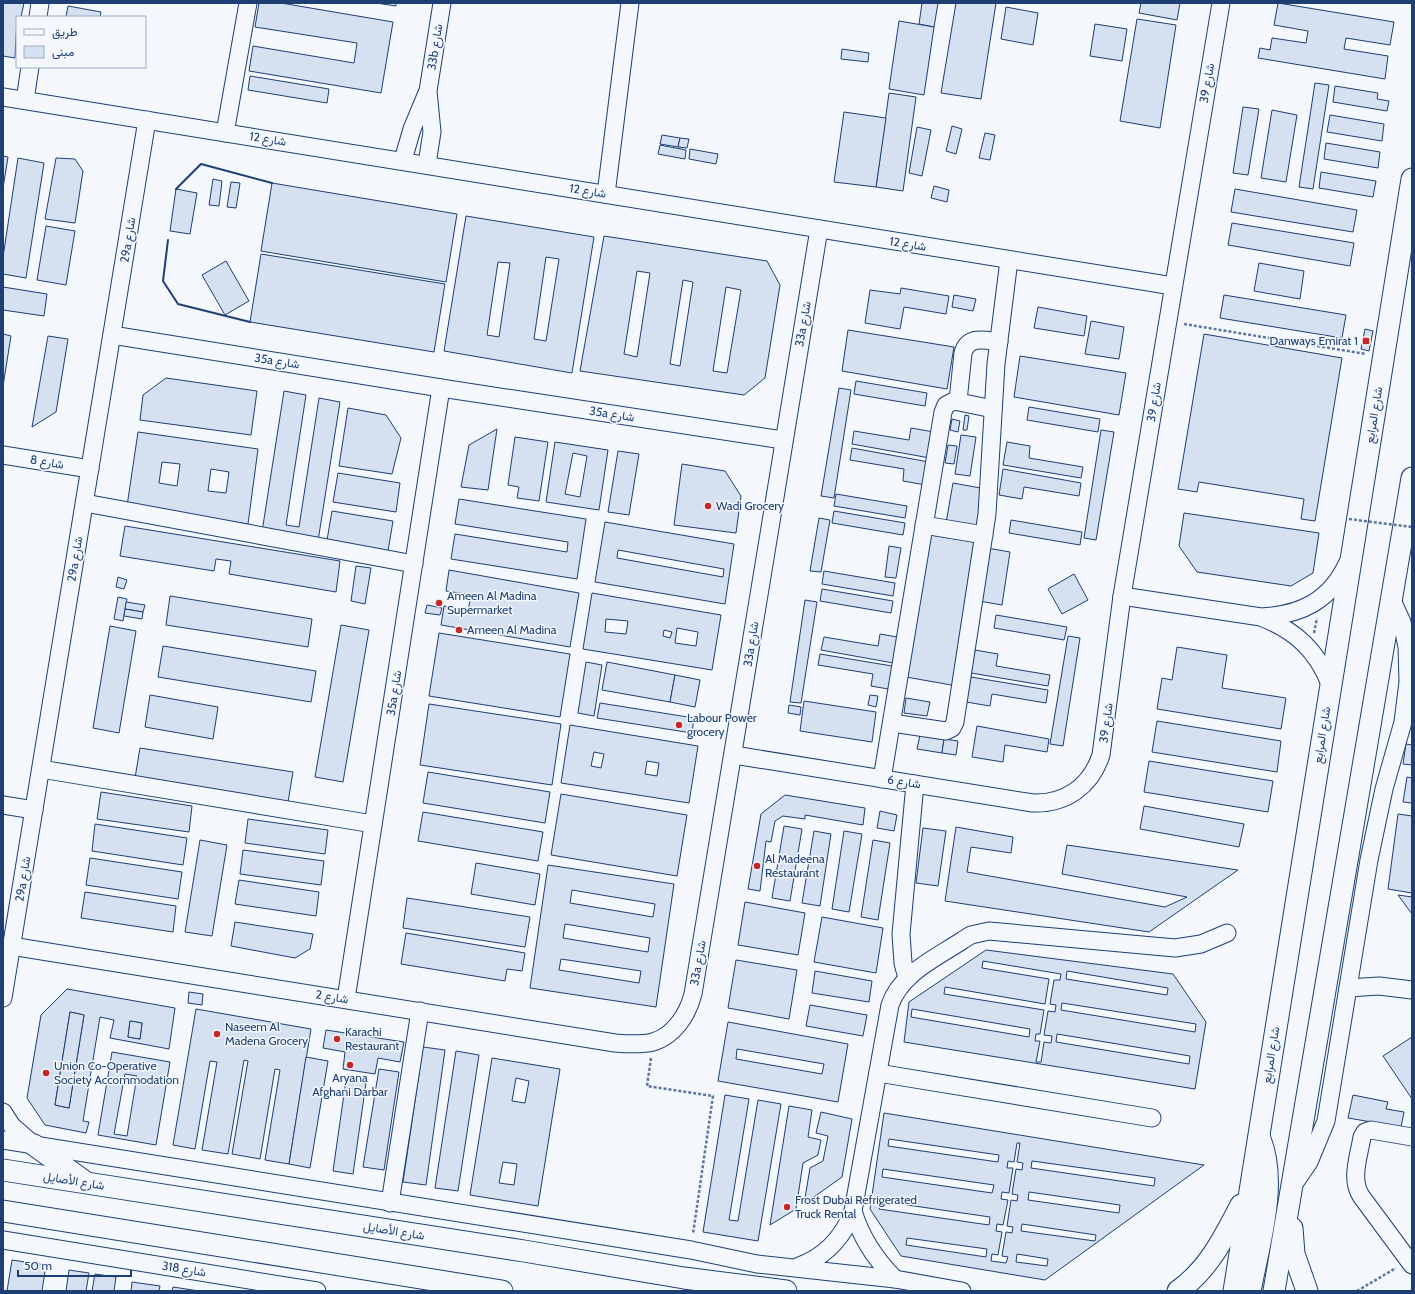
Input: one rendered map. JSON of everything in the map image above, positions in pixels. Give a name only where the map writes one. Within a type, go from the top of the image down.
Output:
[{"type":"main road","name":"شارع المرابع","points":[[1234,1291],[1350,557],[1412,179]]},
{"type":"main road","points":[[1274,1291],[1412,478]]},
{"type":"main road","points":[[1250,1291],[1269,1181],[1266,1156],[1258,1134]]},
{"type":"main road","points":[[34,1145],[88,1184]]},
{"type":"main road","name":"شارع الأصايل","points":[[3,1170],[524,1251],[684,1278],[786,1291]]},
{"type":"main road","points":[[1178,1291],[1201,1271],[1216,1252],[1249,1191]]},
{"type":"main road","points":[[1290,1194],[1294,1254],[1307,1291]]},
{"type":"main road","points":[[3,1211],[502,1291]]},
{"type":"street","points":[[38,16],[40,3]]},
{"type":"street","points":[[224,133],[248,3]]},
{"type":"street","name":"33b شارع","points":[[403,160],[412,129],[428,91],[442,3]]},
{"type":"street","points":[[606,194],[630,3]]},
{"type":"street","name":"شارع 39","points":[[1073,793],[1088,781],[1098,764],[1101,755],[1122,596],[1221,3]]},
{"type":"street","points":[[25,100],[30,68]]},
{"type":"street","name":"33b شارع","points":[[427,164],[432,132],[428,91]]},
{"type":"street","name":"شارع 12","points":[[3,97],[403,160],[819,230],[1173,286]]},
{"type":"street","name":"29a شارع","points":[[3,998],[148,120]]},
{"type":"street","name":"33a شارع","points":[[653,1042],[671,1031],[679,1023],[692,999],[734,755],[783,440],[819,230]]},
{"type":"street","points":[[892,723],[946,731],[954,725],[989,494],[993,409],[1009,260]]},
{"type":"street","name":"35a شارع","points":[[112,335],[441,388],[783,440]]},
{"type":"street","points":[[958,401],[963,353],[966,346],[977,340],[999,342]]},
{"type":"street","name":"35a شارع","points":[[346,999],[441,388]]},
{"type":"street","points":[[882,779],[943,412],[950,402],[958,401],[993,409]]},
{"type":"street","name":"شارع 8","points":[[3,455],[90,469]]},
{"type":"street","points":[[84,503],[414,564]]},
{"type":"street","points":[[924,525],[984,535]]},
{"type":"street","points":[[1122,596],[1261,617],[1279,616],[1296,612],[1312,605],[1324,596],[1335,584],[1350,557]]},
{"type":"street","points":[[1290,1194],[1309,1162],[1326,1121],[1377,818],[1399,740],[1406,704],[1407,647],[1402,622],[1391,598]]},
{"type":"street","points":[[1261,617],[1286,629],[1304,642],[1324,669],[1330,684]]},
{"type":"street","name":"شارع 6","points":[[734,755],[1033,803],[1054,802],[1073,793]]},
{"type":"street","points":[[41,769],[373,824]]},
{"type":"street","points":[[907,978],[903,963],[902,934],[915,784]]},
{"type":"street","points":[[3,805],[34,810]]},
{"type":"street","points":[[795,1267],[815,1259],[832,1247],[845,1230],[853,1211],[890,1005],[896,990],[907,978],[971,935],[989,931],[1175,948],[1197,945],[1227,933]]},
{"type":"street","name":"شارع 2","points":[[12,946],[615,1043],[653,1042]]},
{"type":"street","points":[[1348,988],[1379,986],[1412,990]]},
{"type":"street","points":[[390,1203],[420,1011]]},
{"type":"street","points":[[878,1073],[1152,1118]]},
{"type":"street","points":[[3,1112],[12,1126],[34,1145]]},
{"type":"street","points":[[1410,1263],[1361,1196],[1355,1178],[1362,1137],[1365,1132],[1370,1130],[1412,1137]]},
{"type":"street","points":[[3,1140],[691,1250],[757,1264],[895,1279],[962,1291]]},
{"type":"street","points":[[853,1211],[861,1233],[872,1253],[895,1279]]},
{"type":"street","name":"شارع 318","points":[[3,1240],[317,1291]]},
{"type":"path","points":[[1167,321],[1383,357]]},
{"type":"path","points":[[1349,519],[1412,527]]},
{"type":"path","points":[[1304,642],[1314,635],[1318,616],[1312,605]]},
{"type":"path","points":[[653,1042],[647,1086],[713,1096],[691,1250]]},
{"type":"path","points":[[1357,1291],[1410,1263]]},
{"type":"building","points":[[3,3],[24,3],[21,16],[16,16],[15,58],[3,56]]},
{"type":"building","points":[[259,3],[281,3],[393,22],[381,93],[249,71],[253,46],[354,63],[357,43],[255,27]]},
{"type":"building","points":[[376,3],[396,3],[396,6]]},
{"type":"building","points":[[922,3],[938,3],[934,27],[919,24]]},
{"type":"building","points":[[956,3],[996,3],[981,99],[941,93]]},
{"type":"building","points":[[1141,3],[1180,3],[1177,20],[1139,13]]},
{"type":"building","points":[[1278,3],[1394,22],[1390,45],[1346,38],[1344,49],[1388,56],[1385,79],[1258,58],[1260,48],[1270,50],[1272,38],[1306,43],[1308,31],[1274,25]]},
{"type":"building","points":[[68,6],[101,12],[100,16],[66,16]]},
{"type":"building","points":[[1006,7],[1038,13],[1033,45],[1001,39]]},
{"type":"building","points":[[1137,19],[1176,25],[1160,128],[1120,121]]},
{"type":"building","points":[[899,21],[934,27],[924,95],[889,89]]},
{"type":"building","points":[[1095,24],[1127,29],[1122,61],[1090,56]]},
{"type":"building","points":[[842,49],[869,53],[868,62],[841,59]]},
{"type":"building","points":[[250,76],[329,89],[327,103],[248,90]]},
{"type":"building","points":[[1315,83],[1329,85],[1313,189],[1299,187]]},
{"type":"building","points":[[1335,86],[1378,93],[1377,99],[1389,101],[1387,111],[1333,102]]},
{"type":"building","points":[[889,93],[916,97],[903,191],[876,187]]},
{"type":"building","points":[[1243,107],[1259,109],[1248,175],[1233,173]]},
{"type":"building","points":[[1272,110],[1297,115],[1286,182],[1261,178]]},
{"type":"building","points":[[844,112],[886,118],[876,187],[834,182]]},
{"type":"building","points":[[1330,115],[1384,124],[1382,141],[1327,132]]},
{"type":"building","points":[[952,126],[962,129],[956,154],[946,151]]},
{"type":"building","points":[[917,127],[931,130],[922,176],[909,173]]},
{"type":"building","points":[[985,133],[995,135],[990,160],[979,158]]},
{"type":"building","points":[[662,135],[680,138],[678,147],[660,144]]},
{"type":"building","points":[[680,138],[689,139],[687,148],[678,147]]},
{"type":"building","points":[[1326,143],[1380,152],[1378,168],[1324,159]]},
{"type":"building","points":[[660,145],[686,150],[685,159],[658,154]]},
{"type":"building","points":[[690,149],[718,154],[716,164],[689,159]]},
{"type":"building","points":[[3,156],[8,157],[3,188]]},
{"type":"building","points":[[18,158],[44,163],[26,278],[3,274],[3,257]]},
{"type":"building","points":[[56,158],[75,159],[83,171],[75,223],[45,219]]},
{"type":"building","points":[[1321,172],[1376,181],[1373,197],[1319,188]]},
{"type":"building","points":[[213,179],[222,181],[219,206],[209,205]]},
{"type":"building","points":[[231,182],[240,183],[236,208],[227,207]]},
{"type":"building","points":[[272,183],[457,214],[446,282],[261,251]]},
{"type":"building","points":[[934,186],[949,190],[947,202],[931,198]]},
{"type":"building","points":[[176,189],[197,193],[190,234],[170,231]]},
{"type":"building","points":[[1235,189],[1357,210],[1353,232],[1231,212]]},
{"type":"building","points":[[466,216],[594,237],[572,373],[444,351]],"holes":[[[546,257],[559,259],[546,341],[534,339]],[[498,262],[510,263],[499,337],[487,335]]]},
{"type":"building","points":[[1232,223],[1354,243],[1350,266],[1228,245]]},
{"type":"building","points":[[46,226],[75,231],[66,285],[37,280]]},
{"type":"building","points":[[604,236],[767,261],[780,285],[765,378],[744,395],[580,371]],"holes":[[[637,271],[650,273],[637,357],[624,354]],[[683,280],[693,282],[680,366],[670,364]],[[726,287],[741,290],[727,373],[713,371]]]},
{"type":"building","points":[[261,254],[445,284],[434,352],[250,322]]},
{"type":"building","points":[[226,261],[249,301],[225,315],[202,275]]},
{"type":"building","points":[[1259,263],[1304,271],[1300,299],[1254,291]]},
{"type":"building","points":[[3,287],[47,294],[44,316],[3,310]]},
{"type":"building","points":[[901,288],[949,296],[946,314],[904,307],[900,329],[865,323],[870,290],[900,294]]},
{"type":"building","points":[[954,295],[976,299],[973,311],[952,307]]},
{"type":"building","points":[[1224,295],[1346,315],[1342,338],[1220,318]]},
{"type":"building","points":[[1038,307],[1087,316],[1084,336],[1034,328]]},
{"type":"building","points":[[1091,321],[1124,327],[1119,359],[1085,354]]},
{"type":"building","points":[[1365,329],[1373,331],[1369,351],[1361,349]]},
{"type":"building","points":[[848,330],[954,347],[947,389],[842,371]]},
{"type":"building","points":[[3,334],[11,336],[3,386]]},
{"type":"building","points":[[1204,334],[1342,358],[1315,521],[1301,519],[1304,499],[1199,482],[1197,492],[1178,489]]},
{"type":"building","points":[[48,336],[68,339],[56,412],[32,427]]},
{"type":"building","points":[[1020,356],[1126,373],[1119,415],[1014,397]]},
{"type":"building","points":[[166,378],[257,391],[251,435],[140,420],[143,395]]},
{"type":"building","points":[[856,381],[927,393],[925,406],[854,394]]},
{"type":"building","points":[[839,388],[851,390],[834,498],[821,496]]},
{"type":"building","points":[[284,391],[306,395],[286,525],[299,527],[319,398],[340,402],[318,541],[262,532]]},
{"type":"building","points":[[1029,407],[1100,419],[1098,432],[1027,420]]},
{"type":"building","points":[[348,408],[386,415],[401,438],[392,474],[339,466]]},
{"type":"building","points":[[965,415],[969,416],[967,430],[963,430]]},
{"type":"building","points":[[952,419],[960,421],[958,432],[950,430]]},
{"type":"building","points":[[911,428],[934,432],[930,458],[852,444],[854,431],[909,440]]},
{"type":"building","points":[[497,429],[488,490],[461,487],[469,445]]},
{"type":"building","points":[[1101,430],[1114,432],[1096,540],[1084,538]]},
{"type":"building","points":[[138,432],[258,449],[248,524],[127,506]],"holes":[[[162,462],[180,464],[177,486],[159,483]],[[211,469],[229,472],[226,493],[208,491]]]},
{"type":"building","points":[[961,435],[976,437],[970,476],[955,474]]},
{"type":"building","points":[[515,437],[548,442],[539,501],[517,498],[519,487],[508,485]]},
{"type":"building","points":[[555,442],[608,450],[599,510],[546,502]],"holes":[[[573,453],[587,456],[580,497],[565,494]]]},
{"type":"building","points":[[1007,442],[1030,446],[1029,458],[1083,467],[1081,478],[1003,465]]},
{"type":"building","points":[[948,445],[957,446],[954,464],[945,463]]},
{"type":"building","points":[[852,448],[929,462],[926,485],[903,481],[904,469],[850,460]]},
{"type":"building","points":[[618,451],[639,454],[629,515],[608,512]]},
{"type":"building","points":[[682,464],[725,471],[741,496],[736,533],[674,525]]},
{"type":"building","points":[[1003,469],[1081,483],[1079,496],[1024,487],[1022,499],[999,495]]},
{"type":"building","points":[[338,473],[400,483],[396,512],[333,502]]},
{"type":"building","points":[[953,483],[986,489],[979,529],[946,523]]},
{"type":"building","points":[[836,494],[907,506],[905,518],[834,506]]},
{"type":"building","points":[[459,499],[586,519],[577,579],[451,559],[455,534],[567,552],[568,542],[455,524]]},
{"type":"building","points":[[332,511],[393,521],[388,551],[327,540]]},
{"type":"building","points":[[834,511],[905,523],[903,535],[832,523]]},
{"type":"building","points":[[1184,513],[1319,533],[1313,573],[1291,586],[1197,572],[1179,546]]},
{"type":"building","points":[[819,518],[830,520],[821,572],[810,571]]},
{"type":"building","points":[[1011,520],[1082,532],[1080,545],[1009,533]]},
{"type":"building","points":[[605,522],[734,544],[725,604],[595,582]],"holes":[[[618,550],[724,569],[723,577],[617,558]]]},
{"type":"building","points":[[125,526],[340,561],[336,592],[229,574],[231,561],[216,559],[214,571],[120,556]]},
{"type":"building","points":[[930,535],[980,543],[957,686],[906,677]]},
{"type":"building","points":[[889,546],[901,548],[896,578],[885,577]]},
{"type":"building","points":[[987,548],[1010,552],[1002,605],[979,601]]},
{"type":"building","points":[[356,566],[371,568],[365,604],[351,601]]},
{"type":"building","points":[[449,570],[579,593],[570,647],[441,625],[444,606],[468,611],[471,595],[446,591]]},
{"type":"building","points":[[824,571],[895,583],[893,596],[822,584]]},
{"type":"building","points":[[1074,574],[1088,600],[1062,614],[1048,589]]},
{"type":"building","points":[[118,577],[127,580],[124,589],[116,587]]},
{"type":"building","points":[[822,589],[893,601],[891,613],[820,601]]},
{"type":"building","points":[[592,593],[721,615],[712,670],[583,649]],"holes":[[[606,619],[628,621],[626,634],[605,632]],[[677,628],[698,632],[696,646],[675,643]],[[664,630],[672,632],[670,638],[663,636]]]},
{"type":"building","points":[[170,596],[312,619],[308,647],[166,625]]},
{"type":"building","points":[[118,597],[127,599],[123,621],[114,619]]},
{"type":"building","points":[[805,600],[817,602],[801,703],[790,702]]},
{"type":"building","points":[[126,602],[145,605],[143,612],[125,609]]},
{"type":"building","points":[[427,605],[442,608],[440,615],[425,613]]},
{"type":"building","points":[[125,609],[143,612],[142,619],[124,616]]},
{"type":"building","points":[[996,615],[1067,627],[1064,640],[994,628]]},
{"type":"building","points":[[341,625],[369,630],[343,782],[315,777]]},
{"type":"building","points":[[110,626],[136,631],[119,733],[93,728]]},
{"type":"building","points":[[439,633],[570,654],[560,717],[429,696]]},
{"type":"building","points":[[880,634],[903,638],[899,664],[821,650],[824,637],[878,646]]},
{"type":"building","points":[[1068,636],[1080,638],[1063,746],[1050,744]]},
{"type":"building","points":[[163,646],[316,671],[311,702],[158,677]]},
{"type":"building","points":[[1177,647],[1227,655],[1222,688],[1286,698],[1281,729],[1157,709],[1162,678],[1172,680]]},
{"type":"building","points":[[975,650],[998,654],[996,666],[1050,675],[1048,686],[971,673]]},
{"type":"building","points":[[820,654],[898,667],[894,690],[871,686],[873,674],[818,665]]},
{"type":"building","points":[[586,662],[602,665],[594,716],[578,713]]},
{"type":"building","points":[[607,662],[675,675],[670,702],[602,690]]},
{"type":"building","points":[[675,675],[700,680],[695,707],[670,702]]},
{"type":"building","points":[[971,677],[1048,690],[1046,703],[992,694],[990,706],[966,702]]},
{"type":"building","points":[[150,695],[218,707],[213,739],[145,727]]},
{"type":"building","points":[[870,695],[878,696],[876,707],[868,705]]},
{"type":"building","points":[[906,698],[930,702],[927,716],[904,713]]},
{"type":"building","points":[[804,701],[876,712],[872,742],[800,731]]},
{"type":"building","points":[[600,703],[694,718],[692,733],[597,718]]},
{"type":"building","points":[[429,704],[561,724],[552,785],[420,765]]},
{"type":"building","points":[[789,705],[801,707],[800,715],[788,713]]},
{"type":"building","points":[[1157,721],[1281,741],[1277,772],[1152,752]]},
{"type":"building","points":[[570,725],[698,746],[689,803],[561,783]],"holes":[[[594,752],[604,754],[601,768],[591,766]],[[647,761],[659,763],[657,776],[645,774]]]},
{"type":"building","points":[[977,726],[1049,739],[1047,752],[1005,745],[1003,762],[972,757]]},
{"type":"building","points":[[920,735],[944,739],[942,753],[917,749]]},
{"type":"building","points":[[944,739],[958,741],[956,755],[942,753]]},
{"type":"building","points":[[1406,744],[1412,745],[1412,765],[1403,764]]},
{"type":"building","points":[[140,748],[293,772],[288,802],[135,778]]},
{"type":"building","points":[[1149,761],[1273,781],[1268,812],[1144,792]]},
{"type":"building","points":[[428,772],[550,792],[545,823],[423,803]]},
{"type":"building","points":[[1407,777],[1412,778],[1412,803],[1403,802]]},
{"type":"building","points":[[101,792],[192,806],[189,832],[97,819]]},
{"type":"building","points":[[561,794],[687,815],[677,876],[551,855]]},
{"type":"building","name":"Al Madeena Restaurant","points":[[785,795],[865,808],[863,825],[805,815],[805,819],[783,816],[775,821],[771,842],[766,841],[760,891],[748,889],[761,814]]},
{"type":"building","points":[[1144,806],[1244,824],[1239,847],[1140,829]]},
{"type":"building","points":[[880,811],[897,815],[894,831],[877,828]]},
{"type":"building","points":[[423,812],[543,832],[538,861],[418,841]]},
{"type":"building","points":[[1398,814],[1412,816],[1412,893],[1388,889]]},
{"type":"building","points":[[248,819],[328,830],[325,854],[245,843]]},
{"type":"building","points":[[95,824],[187,838],[183,865],[92,851]]},
{"type":"building","points":[[784,826],[802,829],[790,901],[772,898]]},
{"type":"building","points":[[956,827],[1013,837],[1011,853],[971,847],[967,872],[1165,907],[1187,897],[1062,874],[1067,845],[1238,870],[1149,932],[945,901]]},
{"type":"building","points":[[923,828],[946,831],[938,886],[916,883]]},
{"type":"building","points":[[814,831],[831,834],[820,906],[802,903]]},
{"type":"building","points":[[844,831],[862,834],[849,912],[832,909]]},
{"type":"building","points":[[200,840],[227,845],[212,936],[185,932]]},
{"type":"building","points":[[873,840],[890,843],[878,920],[861,917]]},
{"type":"building","points":[[243,850],[324,861],[321,885],[240,874]]},
{"type":"building","points":[[90,858],[182,872],[178,899],[86,885]]},
{"type":"building","points":[[476,863],[540,874],[535,905],[471,894]]},
{"type":"building","points":[[548,865],[674,884],[656,1007],[530,988]],"holes":[[[572,890],[655,904],[653,917],[570,903]],[[565,924],[650,938],[648,952],[563,938]],[[561,959],[641,971],[639,983],[559,970]]]},
{"type":"building","points":[[239,880],[319,892],[316,916],[235,904]]},
{"type":"building","points":[[85,892],[176,906],[173,932],[81,918]]},
{"type":"building","points":[[1398,895],[1412,897],[1412,914]]},
{"type":"building","points":[[407,898],[530,917],[525,947],[403,928]]},
{"type":"building","points":[[745,902],[805,913],[798,955],[738,945]]},
{"type":"building","points":[[822,917],[883,928],[876,973],[814,962]]},
{"type":"building","points":[[235,922],[313,934],[310,949],[295,958],[231,946]]},
{"type":"building","points":[[406,933],[525,953],[522,971],[507,969],[505,981],[401,964]]},
{"type":"building","points":[[986,950],[1173,974],[1206,1022],[1195,1089],[904,1042],[909,1002]],"holes":[[[983,961],[1061,974],[1060,980],[1054,980],[1050,1004],[1056,1005],[1055,1012],[1048,1011],[1044,1035],[1052,1036],[1051,1043],[1044,1042],[1041,1062],[1036,1062],[1040,1041],[1035,1041],[1036,1034],[1040,1034],[1044,1010],[944,994],[945,987],[1045,1004],[1049,979],[982,968]],[[1067,971],[1168,988],[1167,995],[1066,979]],[[1062,1003],[1196,1024],[1195,1032],[1061,1010]],[[912,1009],[1030,1029],[1029,1037],[911,1017]],[[1057,1034],[1190,1056],[1189,1064],[1056,1042]]]},
{"type":"building","points":[[736,960],[797,970],[789,1019],[728,1008]]},
{"type":"building","points":[[815,971],[872,981],[869,1002],[812,993]]},
{"type":"building","name":"Union Co-Operative Society Accommodation","points":[[67,989],[175,1008],[169,1049],[110,1038],[114,1020],[100,1017],[83,1121],[89,1122],[86,1133],[45,1125],[27,1098],[41,1015]],"holes":[[[70,1012],[84,1015],[69,1108],[55,1105]],[[130,1021],[142,1023],[140,1039],[128,1037]]]},
{"type":"building","points":[[189,992],[203,994],[202,1005],[188,1003]]},
{"type":"building","points":[[810,1005],[867,1015],[863,1036],[806,1026]]},
{"type":"building","points":[[196,1009],[311,1029],[289,1164],[265,1160],[280,1070],[275,1069],[260,1159],[232,1154],[248,1061],[244,1060],[228,1154],[202,1150],[217,1062],[210,1061],[195,1149],[173,1145]]},
{"type":"building","points":[[70,1012],[84,1015],[69,1108],[55,1105]]},
{"type":"building","points":[[130,1021],[142,1023],[140,1039],[128,1037]]},
{"type":"building","points":[[728,1022],[848,1044],[838,1102],[718,1081]],"holes":[[[737,1049],[824,1064],[822,1074],[736,1059]]]},
{"type":"building","points":[[326,1030],[404,1042],[400,1062],[378,1058],[375,1074],[343,1069],[345,1052],[323,1048]]},
{"type":"building","points":[[1412,1037],[1412,1099],[1383,1056]]},
{"type":"building","points":[[423,1047],[445,1050],[426,1185],[403,1182]]},
{"type":"building","points":[[456,1051],[479,1055],[458,1191],[435,1188]]},
{"type":"building","points":[[112,1052],[170,1062],[156,1145],[98,1135]],"holes":[[[125,1074],[137,1076],[127,1136],[114,1134]]]},
{"type":"building","points":[[306,1057],[328,1061],[310,1168],[289,1164]]},
{"type":"building","points":[[492,1058],[560,1069],[538,1206],[470,1195]],"holes":[[[516,1078],[529,1081],[525,1103],[512,1101]],[[503,1162],[517,1164],[514,1185],[499,1183]]]},
{"type":"building","points":[[379,1069],[399,1072],[384,1170],[363,1167]]},
{"type":"building","points":[[346,1080],[366,1083],[353,1174],[333,1171]]},
{"type":"building","points":[[725,1095],[749,1099],[729,1220],[738,1221],[758,1100],[781,1104],[758,1241],[703,1232]]},
{"type":"building","points":[[1353,1095],[1388,1102],[1386,1109],[1404,1112],[1401,1127],[1348,1118]]},
{"type":"building","points":[[789,1106],[812,1110],[808,1137],[821,1140],[818,1155],[803,1163],[796,1209],[770,1225]]},
{"type":"building","points":[[821,1112],[852,1119],[842,1177],[804,1204],[810,1168],[823,1161],[828,1136],[816,1133]]},
{"type":"building","points":[[884,1113],[1204,1165],[1045,1280],[901,1256],[870,1209]],"holes":[[[889,1139],[999,1155],[998,1162],[888,1146]],[[1017,1143],[1020,1143],[1017,1162],[1023,1163],[1022,1170],[1016,1169],[1012,1194],[1018,1195],[1017,1201],[1011,1200],[1007,1226],[1013,1227],[1012,1233],[1006,1232],[1002,1256],[1008,1257],[1006,1263],[991,1261],[992,1254],[998,1255],[1002,1232],[996,1231],[997,1224],[1003,1225],[1008,1200],[1001,1199],[1002,1192],[1009,1193],[1013,1168],[1007,1168],[1008,1161],[1014,1162]],[[1032,1161],[1155,1178],[1154,1186],[1031,1168]],[[883,1169],[994,1185],[992,1193],[882,1177]],[[1029,1192],[1120,1205],[1119,1213],[1028,1200]],[[880,1201],[990,1217],[989,1225],[879,1209]],[[1022,1224],[1096,1235],[1095,1241],[1021,1231]],[[907,1238],[987,1249],[986,1257],[906,1245]],[[1017,1254],[1048,1259],[1047,1266],[1016,1262]]]},
{"type":"building","points":[[12,1260],[46,1265],[42,1291],[7,1291]]},
{"type":"building","points":[[69,1270],[89,1273],[86,1291],[66,1291]]},
{"type":"building","points":[[95,1274],[116,1277],[114,1291],[92,1291]]},
{"type":"building","points":[[132,1282],[160,1286],[159,1291],[131,1291]]},
{"type":"building","points":[[173,1287],[199,1291],[172,1291]]},
{"type":"wall","points":[[176,189],[201,164],[272,183]]},
{"type":"wall","points":[[168,240],[163,281],[178,304],[250,322]]},
{"type":"place","name":"Danways Emirat 1","points":[[1366,341]]},
{"type":"place","name":"Wadi Grocery","points":[[708,506]]},
{"type":"place","name":"Ameen Al Madina Supermarket","points":[[439,603]]},
{"type":"place","name":"Ameen Al Madina","points":[[459,630]]},
{"type":"place","name":"Labour Power grocery","points":[[679,725]]},
{"type":"place","name":"Al Madeena Restaurant","points":[[757,866]]},
{"type":"place","name":"Naseem Al Madena Grocery","points":[[217,1034]]},
{"type":"place","name":"Karachi Restaurant","points":[[337,1039]]},
{"type":"place","name":"Aryana Afghani Darbar","points":[[350,1065]]},
{"type":"place","name":"Union Co-Operative Society Accommodation","points":[[46,1073]]},
{"type":"place","name":"Frost Dubai Refrigerated Truck Rental","points":[[787,1207]]}]
